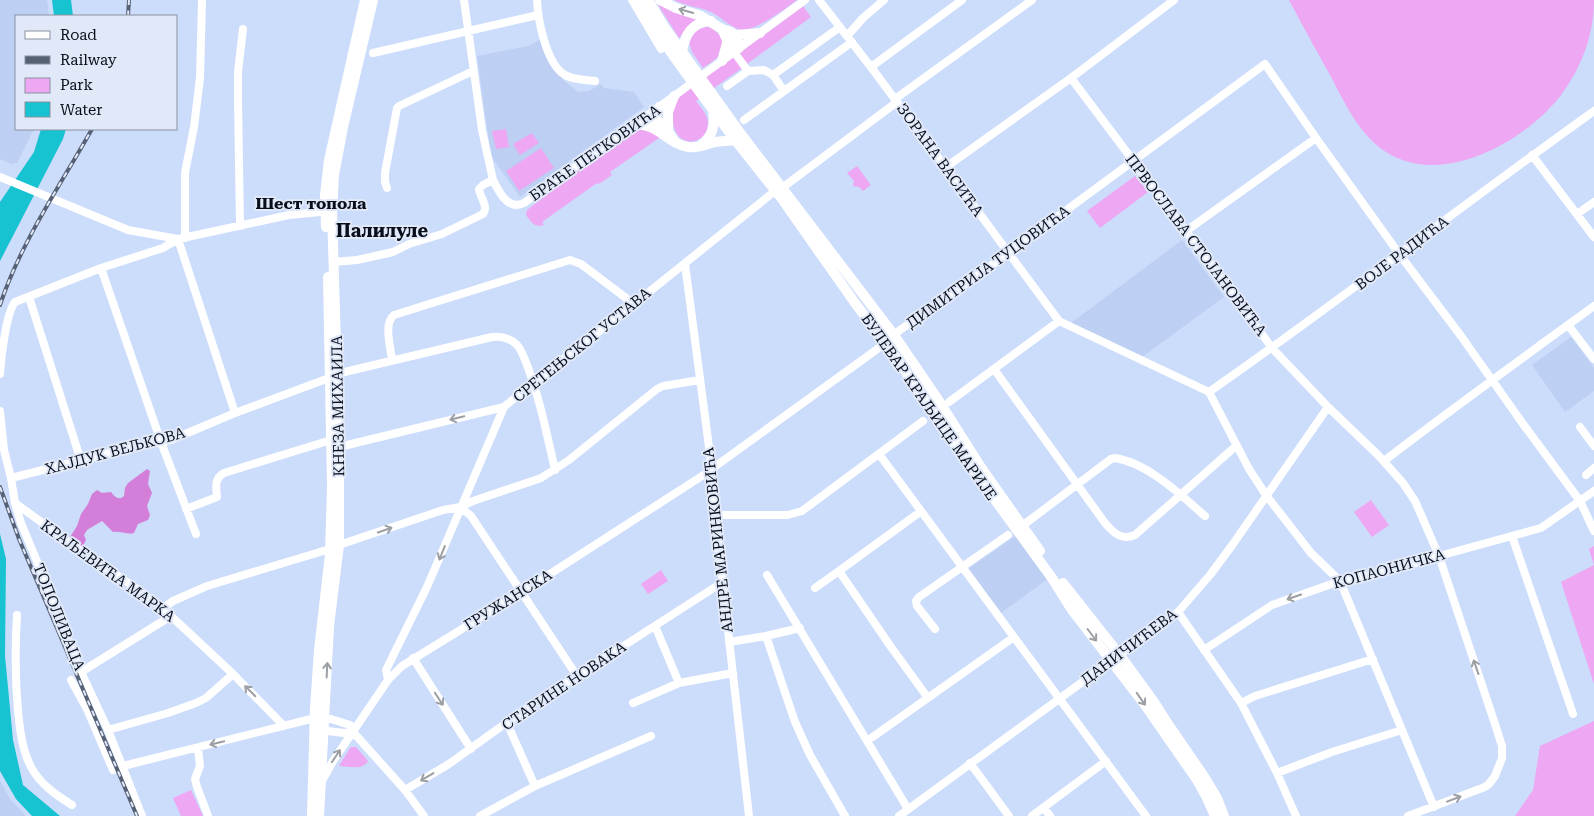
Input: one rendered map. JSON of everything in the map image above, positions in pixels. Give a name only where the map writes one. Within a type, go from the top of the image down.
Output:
[{"type":"main road","name":"КНЕЗА МИХАИЛА","points":[[333,376],[336,299],[326,178],[365,0]]},
{"type":"main road","name":"КНЕЗА МИХАИЛА","points":[[312,816],[320,718],[319,650],[335,547],[332,487],[335,443],[328,297],[329,211],[343,127],[373,0]]},
{"type":"main road","name":"БУЛЕВАР КРАЉИЦЕ МАРИЈЕ","points":[[639,0],[656,30],[690,70],[779,190],[894,335],[982,469],[1075,600],[1193,774],[1215,816]]},
{"type":"main road","name":"БУЛЕВАР КРАЉИЦЕ МАРИЈЕ","points":[[648,0],[682,52],[690,70]]},
{"type":"main road","points":[[660,0],[676,8],[701,16],[736,35],[760,33]]},
{"type":"main road","points":[[682,52],[686,36],[692,28],[700,23],[711,21]]},
{"type":"main road","points":[[722,29],[727,43],[736,50],[738,42],[736,35]]},
{"type":"main road","points":[[722,61],[727,43]]},
{"type":"main road","points":[[665,132],[668,112],[674,96]]},
{"type":"main road","name":"БУЛЕВАР КРАЉИЦЕ МАРИЈЕ","points":[[708,96],[713,111],[779,190],[963,456],[1052,578],[1072,610],[1154,702],[1205,778],[1224,816]]},
{"type":"main road","points":[[659,107],[649,118],[662,123],[665,132]]},
{"type":"main road","points":[[699,147],[708,139],[712,131],[714,122],[713,111]]},
{"type":"main road","points":[[634,125],[648,126],[665,132],[676,143],[686,147],[699,147],[718,141],[736,140]]},
{"type":"main road","name":"КНЕЗА МИХАИЛА","points":[[319,730],[321,782],[319,816]]},
{"type":"street","points":[[202,0],[200,78],[194,127],[185,173],[182,239],[236,413]]},
{"type":"street","points":[[334,262],[357,260],[393,252],[409,244],[442,234],[486,211],[486,206],[480,196],[479,189],[493,180],[482,131],[464,0]]},
{"type":"street","points":[[537,0],[543,39],[560,71],[569,76],[595,81]]},
{"type":"street","points":[[632,0],[661,49]]},
{"type":"street","name":"БРАЋЕ ПЕТКОВИЋА","points":[[659,107],[805,0]]},
{"type":"street","name":"ЗОРАНА ВАСИЋА","points":[[819,0],[871,67],[1059,321]]},
{"type":"street","points":[[744,120],[850,39],[863,18],[884,0]]},
{"type":"street","points":[[871,67],[962,0]]},
{"type":"street","name":"СРЕТЕЊСКОГ УСТАВА","points":[[388,680],[386,670],[427,587],[504,407],[779,190],[1032,0]]},
{"type":"street","points":[[946,168],[1071,78],[1174,0]]},
{"type":"street","points":[[373,53],[538,15]]},
{"type":"street","points":[[773,75],[840,27]]},
{"type":"street","points":[[240,226],[238,72],[243,29]]},
{"type":"street","points":[[736,50],[748,71]]},
{"type":"street","name":"ДИМИТРИЈА ТУЦОВИЋА","points":[[712,470],[1265,64],[1316,138]]},
{"type":"street","points":[[387,188],[385,173],[397,108],[473,70]]},
{"type":"street","points":[[726,86],[748,71],[764,70],[773,75],[784,91]]},
{"type":"street","name":"ПРВОСЛАВА СТОЈАНОВИЋА","points":[[1071,78],[1272,348],[1328,407],[1384,461],[1415,501],[1439,556],[1496,727],[1502,752],[1498,771],[1485,787],[1408,816]]},
{"type":"street","name":"ВОЈЕ РАДИЋА","points":[[1209,392],[1400,255],[1532,155],[1594,111]]},
{"type":"street","name":"БРАЋЕ ПЕТКОВИЋА","points":[[493,180],[505,200],[512,204],[520,205],[557,181],[634,125],[649,118]]},
{"type":"street","points":[[1186,231],[1316,138],[1580,501],[1594,531]]},
{"type":"street","points":[[1532,155],[1594,237]]},
{"type":"street","points":[[0,177],[128,230],[160,237],[182,239]]},
{"type":"street","points":[[1577,214],[1594,202]]},
{"type":"street","points":[[0,374],[11,310],[13,304],[18,301],[101,268],[163,248],[182,239],[289,215],[329,211]]},
{"type":"street","points":[[160,237],[164,242],[163,248]]},
{"type":"street","points":[[392,361],[388,326],[394,315],[570,260],[581,264],[634,304]]},
{"type":"street","name":"АНДРЕ МАРИНКОВИЋА","points":[[685,264],[712,470],[715,515],[749,816]]},
{"type":"street","points":[[101,268],[161,442],[196,534]]},
{"type":"street","points":[[29,297],[82,461]]},
{"type":"street","points":[[1384,461],[1492,379],[1540,347],[1594,306]]},
{"type":"street","points":[[949,402],[1059,321],[1209,392],[1236,446],[1266,495],[1311,553],[1340,581],[1434,807]]},
{"type":"street","points":[[1568,325],[1594,359]]},
{"type":"street","name":"ХАЈДУК ВЕЉКОВА","points":[[12,478],[138,446],[171,440],[333,376],[499,337],[509,339],[519,347],[534,382],[555,470]]},
{"type":"street","points":[[994,369],[1105,522],[1115,534],[1122,538],[1129,538],[1135,535],[1236,446]]},
{"type":"street","points":[[162,608],[207,586],[335,547],[443,510],[460,507],[536,480],[570,460],[657,389],[663,386],[700,380]]},
{"type":"street","points":[[186,508],[217,497],[217,480],[224,473],[335,443],[504,407]]},
{"type":"street","name":"ДАНИЧИЋЕВА","points":[[899,816],[1178,612],[1210,575],[1328,407]]},
{"type":"street","name":"ТОПОЛИВАЦА","points":[[0,411],[4,450],[21,523],[81,672],[123,766],[142,816]]},
{"type":"street","points":[[715,515],[788,515],[802,511],[923,422]]},
{"type":"street","points":[[1580,428],[1594,446]]},
{"type":"street","points":[[879,454],[1058,700],[1146,816]]},
{"type":"street","points":[[1022,526],[1078,483],[1115,458],[1143,469],[1181,495],[1204,516]]},
{"type":"street","points":[[1586,475],[1594,468]]},
{"type":"street","name":"ГРУЖАНСКА","points":[[321,782],[388,680],[402,666],[522,592],[712,470]]},
{"type":"street","name":"КОПАОНИЧКА","points":[[1204,650],[1272,605],[1340,581],[1375,575],[1541,528],[1594,491]]},
{"type":"street","name":"КРАЉЕВИЋА МАРКА","points":[[15,503],[162,608],[233,674],[284,726]]},
{"type":"street","points":[[460,507],[471,516],[577,676]]},
{"type":"street","points":[[816,588],[920,512]]},
{"type":"street","points":[[935,630],[917,606],[916,601],[919,597],[1008,535]]},
{"type":"street","points":[[1512,536],[1573,714]]},
{"type":"street","points":[[839,571],[928,698]]},
{"type":"street","points":[[767,575],[908,809]]},
{"type":"street","name":"СТАРИНЕ НОВАКА","points":[[405,790],[449,764],[524,710],[723,582]]},
{"type":"street","points":[[1178,612],[1241,703],[1277,773],[1296,816]]},
{"type":"street","points":[[17,615],[15,658],[19,721],[25,754],[40,780],[57,796],[72,806]]},
{"type":"street","points":[[81,672],[171,616]]},
{"type":"street","points":[[655,626],[679,683]]},
{"type":"street","points":[[729,642],[800,628]]},
{"type":"street","points":[[766,636],[795,722],[810,755],[844,816]]},
{"type":"street","points":[[867,741],[1014,637]]},
{"type":"street","points":[[413,658],[471,749]]},
{"type":"street","points":[[1241,703],[1255,696],[1373,659]]},
{"type":"street","points":[[633,703],[679,683],[733,673]]},
{"type":"street","points":[[108,730],[168,714],[196,703],[206,698],[233,674]]},
{"type":"street","name":"ТОПОЛИВАЦА","points":[[71,680],[87,709],[113,770]]},
{"type":"street","points":[[123,766],[320,718],[347,724],[405,790],[424,816]]},
{"type":"street","points":[[507,723],[535,786]]},
{"type":"street","points":[[319,730],[344,733],[353,732]]},
{"type":"street","points":[[1277,773],[1332,752],[1402,730]]},
{"type":"street","points":[[480,816],[535,786],[651,736]]},
{"type":"street","points":[[198,748],[200,766],[195,779],[208,816]]},
{"type":"street","points":[[1032,816],[1106,761]]},
{"type":"street","points":[[970,764],[1009,816]]},
{"type":"street","points":[[1044,808],[1050,816]]},
{"type":"shaded area","points":[[0,0],[47,0],[49,15],[15,15],[15,130],[34,130],[17,163],[11,164],[0,159]]},
{"type":"shaded area","points":[[540,40],[563,80],[578,92],[589,91],[601,84],[604,88],[634,92],[644,107],[520,197],[491,156],[477,56],[528,46]]},
{"type":"shaded area","points":[[1182,240],[1224,297],[1142,357],[1071,323]]},
{"type":"shaded area","points":[[1571,337],[1594,368],[1594,391],[1565,412],[1532,365]]},
{"type":"shaded area","points":[[147,469],[150,471],[148,484],[152,493],[147,506],[150,515],[148,520],[138,524],[134,533],[113,532],[102,521],[87,530],[84,535],[86,540],[81,547],[70,537],[92,494],[97,490],[102,493],[111,492],[117,498],[120,498],[124,496],[128,483]]},
{"type":"shaded area","points":[[1017,535],[1049,578],[1001,613],[968,569]]},
{"type":"shaded area","points":[[0,781],[11,800],[26,816],[0,816]]},
{"type":"green space","points":[[655,0],[659,4],[701,19],[689,25],[679,38]]},
{"type":"green space","points":[[674,0],[797,0],[768,20],[744,30],[734,27],[711,12]]},
{"type":"green space","points":[[1289,0],[1594,0],[1592,25],[1581,62],[1561,95],[1545,112],[1526,129],[1505,143],[1481,155],[1456,162],[1432,165],[1408,162],[1386,152],[1367,136],[1346,106]]},
{"type":"green space","points":[[803,6],[811,17],[747,64],[739,53]]},
{"type":"green space","points":[[706,26],[715,30],[721,37],[723,46],[718,57],[703,68],[692,52],[689,42],[696,30]]},
{"type":"green space","points":[[734,57],[742,68],[696,101],[707,118],[708,126],[705,133],[694,141],[687,141],[681,138],[676,132],[673,122],[673,110],[678,99],[683,93]]},
{"type":"green space","points":[[506,129],[509,147],[496,149],[492,131]]},
{"type":"green space","points":[[646,129],[665,139],[659,138],[610,172],[612,175],[599,184],[597,183],[542,222],[544,225],[534,224],[526,215],[527,210],[613,144],[632,131]]},
{"type":"green space","points":[[532,133],[539,143],[520,155],[513,144]]},
{"type":"green space","points":[[541,148],[554,168],[519,191],[506,171]]},
{"type":"green space","points":[[857,166],[871,185],[863,191],[859,187],[853,186],[854,181],[847,173]]},
{"type":"green space","points":[[1135,176],[1148,192],[1100,228],[1087,211]]},
{"type":"green space","points":[[1371,500],[1389,525],[1372,537],[1354,512]]},
{"type":"green space","points":[[1594,546],[1594,565],[1589,549]]},
{"type":"green space","points":[[1594,565],[1594,684],[1561,582]]},
{"type":"green space","points":[[661,570],[668,581],[648,594],[641,584]]},
{"type":"green space","points":[[1594,721],[1594,816],[1515,816],[1533,790],[1540,746]]},
{"type":"green space","points":[[356,747],[368,761],[359,767],[339,766],[350,748]]},
{"type":"green space","points":[[191,790],[203,816],[181,816],[173,798]]},
{"type":"water","points":[[52,0],[71,0],[73,15],[54,15]]},
{"type":"water","points":[[41,130],[66,130],[63,139],[0,261],[0,202],[34,152]]},
{"type":"water","points":[[0,534],[6,559],[5,656],[13,740],[23,785],[60,816],[32,816],[16,799],[0,771]]},
{"type":"railway","points":[[128,15],[129,0]]},
{"type":"railway","points":[[0,305],[30,237],[91,130]]},
{"type":"railway","points":[[0,487],[19,539],[137,816]]},
{"type":"district","name":"Шест топола","points":[[311,203]]},
{"type":"district","name":"Палилуле","points":[[382,231]]}]
